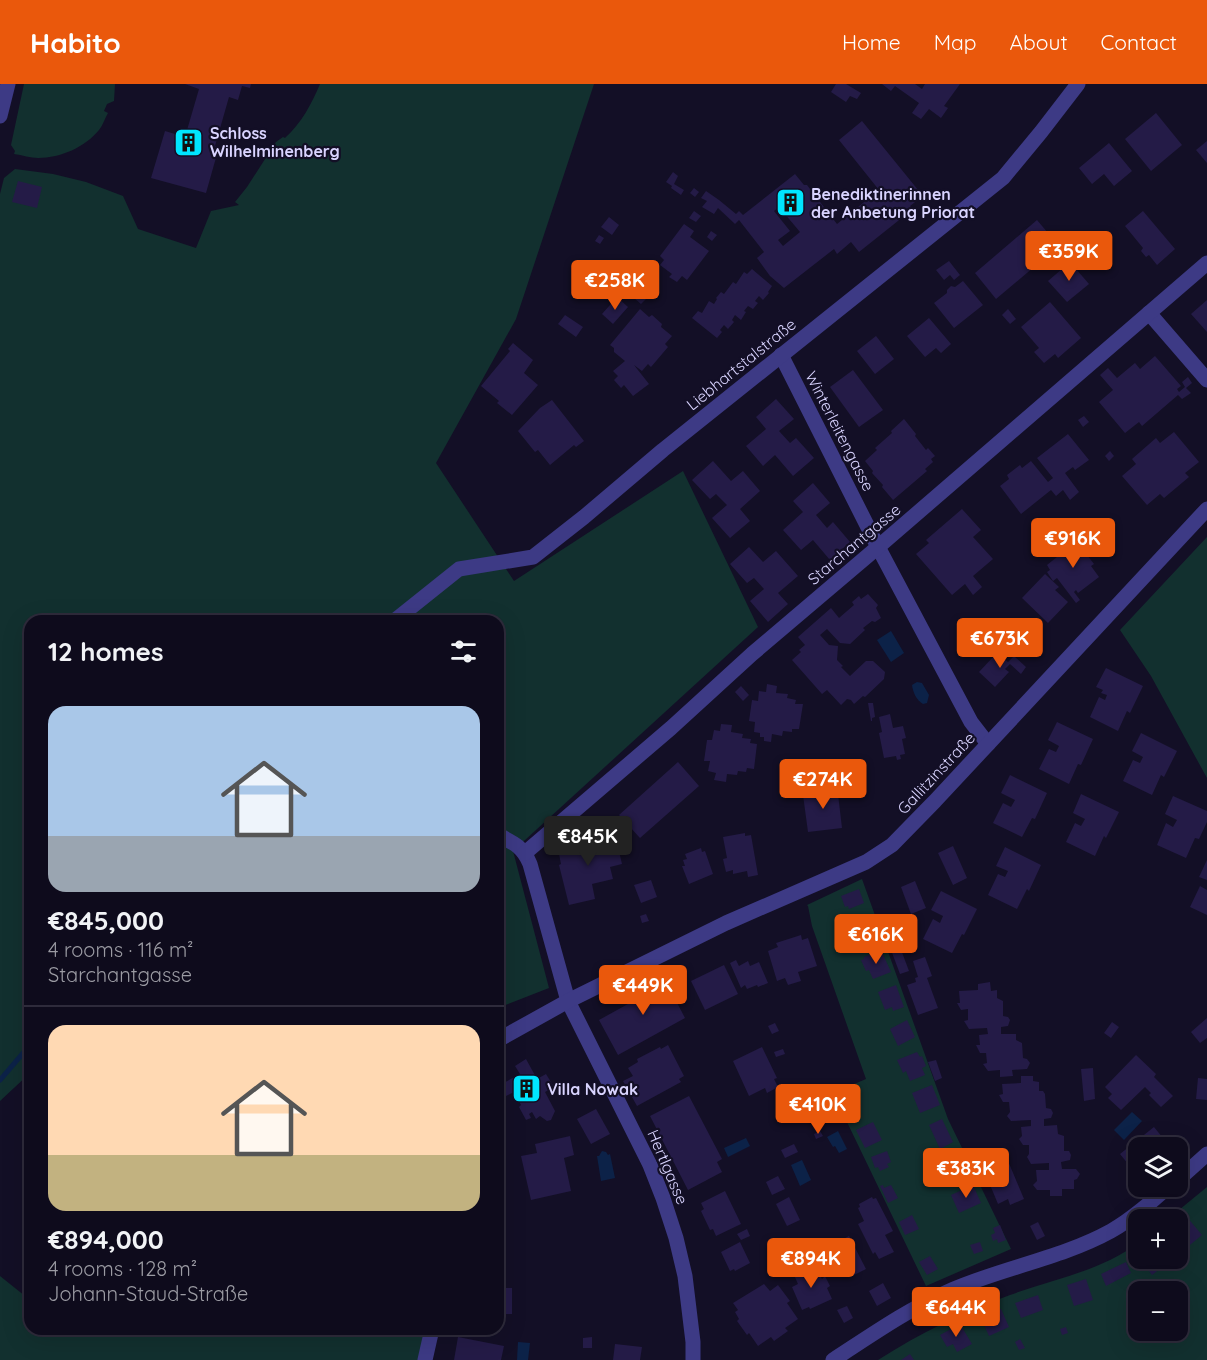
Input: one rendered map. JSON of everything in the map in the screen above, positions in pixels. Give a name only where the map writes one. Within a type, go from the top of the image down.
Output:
[{"type":"street","points":[[0,116],[8,84]]},
{"type":"street","name":"Liebhartstalstraße","points":[[402,615],[459,569],[533,557],[584,518],[663,450],[1003,178],[1078,84]]},
{"type":"street","name":"Starchantgasse","points":[[525,853],[671,728],[752,654],[1207,263]]},
{"type":"street","points":[[1149,313],[1207,380]]},
{"type":"street","name":"Winterleitengasse","points":[[781,355],[878,547],[971,722],[988,744]]},
{"type":"street","name":"Gallitzinstraße","points":[[504,1037],[726,923],[866,862],[892,845],[1207,509]]},
{"type":"street","points":[[504,838],[525,853]]},
{"type":"street","name":"Hertlgasse","points":[[525,853],[568,1002],[650,1165],[663,1198],[685,1276],[693,1360]]},
{"type":"street","points":[[1188,1171],[1207,1155]]},
{"type":"street","points":[[832,1360],[880,1329],[948,1292],[1073,1248],[1109,1232],[1156,1197]]},
{"type":"street","points":[[425,1360],[431,1335]]},
{"type":"green space","points":[[24,84],[115,84],[114,101],[107,104],[104,111],[108,113],[102,126],[87,142],[64,154],[29,157],[14,154],[15,151],[11,145]]},
{"type":"green space","points":[[320,84],[594,84],[516,319],[436,463],[514,581],[683,471],[758,627],[513,851],[549,988],[504,1006],[504,615],[24,615],[24,1079],[0,1101],[0,194],[4,178],[15,169],[53,174],[86,182],[123,196],[138,229],[196,248],[211,211],[239,205],[235,202],[276,142],[291,132],[309,106]]},
{"type":"green space","points":[[1207,537],[1207,778],[1151,676],[1120,630]]},
{"type":"green space","points":[[862,879],[948,1119],[1011,1249],[926,1286],[833,1093],[866,1079],[812,926],[807,905]]},
{"type":"green space","points":[[1207,1187],[1207,1360],[878,1360],[959,1316],[1010,1295],[1093,1268],[1128,1250],[1128,1269],[1188,1269],[1188,1209],[1180,1209]]},
{"type":"green space","points":[[0,1276],[24,1295],[24,1335],[425,1335],[420,1360],[0,1360]]},
{"type":"water","points":[[891,631],[904,653],[891,662],[877,640]]},
{"type":"water","points":[[917,682],[922,683],[929,695],[927,703],[923,704],[915,696],[912,685]]},
{"type":"water","points":[[1132,1112],[1142,1121],[1124,1140],[1114,1130]]},
{"type":"water","points":[[838,1131],[847,1149],[839,1153],[827,1137]]},
{"type":"water","points":[[746,1138],[750,1146],[728,1157],[724,1148]]},
{"type":"water","points":[[602,1151],[610,1154],[615,1178],[601,1181],[597,1156]]},
{"type":"water","points":[[802,1160],[811,1180],[800,1186],[791,1165]]},
{"type":"water","points":[[518,1342],[530,1343],[528,1360],[517,1360]]},
{"type":"building","name":"Schloss Wilhelminenberg","points":[[185,84],[251,84],[250,88],[242,86],[238,100],[229,97],[215,146],[219,147],[206,193],[151,178],[165,131],[185,137],[199,89]]},
{"type":"building","points":[[836,84],[846,84],[861,93],[857,99],[850,96],[846,102],[831,92]]},
{"type":"building","points":[[882,84],[915,84],[922,89],[925,84],[960,84],[944,106],[948,108],[941,118],[929,109],[921,119],[912,113],[919,103],[895,86],[891,91]]},
{"type":"building","points":[[1156,113],[1182,145],[1151,171],[1125,139]]},
{"type":"building","name":"Benediktinerinnen der Anbetung Priorat","points":[[862,121],[923,196],[910,206],[913,209],[859,252],[851,242],[837,254],[834,249],[784,288],[770,276],[757,258],[764,252],[739,220],[735,224],[718,208],[714,214],[702,207],[707,201],[701,198],[706,191],[736,214],[739,211],[743,215],[795,174],[804,185],[807,185],[837,224],[879,190],[839,140]],"holes":[[[779,207],[800,232],[783,246],[778,240],[790,231],[774,211]]]},
{"type":"building","points":[[1207,141],[1207,163],[1196,150]]},
{"type":"building","points":[[1109,143],[1132,171],[1114,186],[1104,174],[1092,184],[1079,168]]},
{"type":"building","points":[[673,172],[678,176],[674,184],[684,190],[681,195],[666,182]]},
{"type":"building","points":[[18,181],[42,187],[37,208],[12,202]]},
{"type":"building","points":[[694,188],[699,192],[695,197],[690,193]]},
{"type":"building","points":[[694,211],[701,216],[696,222],[689,218]]},
{"type":"building","points":[[1143,211],[1175,249],[1157,265],[1149,255],[1146,257],[1141,251],[1143,248],[1125,226]]},
{"type":"building","points":[[609,217],[619,225],[612,235],[601,227]]},
{"type":"building","points":[[1037,220],[1059,246],[996,299],[975,273]]},
{"type":"building","points":[[684,224],[694,231],[690,237],[709,251],[687,280],[682,276],[677,282],[669,277],[672,274],[660,265],[664,260],[660,256]]},
{"type":"building","points":[[711,231],[717,235],[712,241],[707,237]]},
{"type":"building","points":[[599,235],[604,238],[600,244],[595,241]]},
{"type":"building","points":[[1071,241],[1076,247],[1069,254],[1064,248]]},
{"type":"building","points":[[949,261],[960,275],[954,280],[950,275],[944,280],[936,270]]},
{"type":"building","points":[[1070,262],[1089,284],[1067,302],[1048,281]]},
{"type":"building","points":[[752,269],[772,286],[763,300],[759,296],[755,301],[758,303],[753,309],[748,306],[741,320],[735,315],[732,320],[734,322],[728,329],[724,325],[717,338],[692,318],[698,311],[702,313],[709,301],[714,304],[721,292],[724,294],[733,282],[736,284],[744,272],[747,274]]},
{"type":"building","points":[[963,281],[983,305],[954,328],[934,303],[947,293],[951,286],[955,287]]},
{"type":"building","points":[[639,292],[647,298],[641,304],[634,298]]},
{"type":"building","points":[[617,297],[628,307],[613,324],[602,314]]},
{"type":"building","points":[[1207,300],[1207,332],[1191,314]]},
{"type":"building","points":[[1050,302],[1081,338],[1058,358],[1055,354],[1044,363],[1034,352],[1039,348],[1021,327]]},
{"type":"building","points":[[640,309],[649,317],[652,315],[672,336],[665,344],[668,347],[651,367],[648,364],[642,371],[634,365],[649,384],[633,396],[624,385],[621,388],[614,380],[618,376],[613,371],[625,361],[614,352],[614,348],[610,345]]},
{"type":"building","points":[[1008,309],[1016,319],[1010,324],[1002,315]]},
{"type":"building","points":[[565,315],[583,327],[576,337],[558,324]]},
{"type":"building","points":[[929,318],[951,344],[941,353],[936,348],[925,357],[907,336]]},
{"type":"building","points":[[876,336],[894,359],[875,374],[857,351]]},
{"type":"building","points":[[513,343],[533,360],[524,373],[538,385],[512,415],[481,386],[510,351],[508,349]]},
{"type":"building","points":[[1155,356],[1181,386],[1177,389],[1179,392],[1185,387],[1182,382],[1188,377],[1192,383],[1186,388],[1191,393],[1182,399],[1178,395],[1142,426],[1139,422],[1125,433],[1099,402],[1113,390],[1100,375],[1108,368],[1117,378],[1135,363],[1140,369]]},
{"type":"building","points":[[853,370],[883,410],[859,427],[830,387]]},
{"type":"building","points":[[776,399],[794,419],[779,431],[790,443],[796,438],[814,458],[793,476],[775,455],[763,466],[746,446],[766,429],[756,417]]},
{"type":"building","points":[[552,400],[584,441],[576,447],[574,445],[550,465],[538,450],[535,452],[518,431],[540,408]]},
{"type":"building","points":[[1084,416],[1089,422],[1083,427],[1078,420]]},
{"type":"building","points":[[904,419],[926,450],[928,448],[935,456],[931,459],[933,462],[925,469],[927,471],[893,500],[865,461]]},
{"type":"building","points":[[1174,432],[1199,462],[1185,473],[1189,477],[1164,498],[1160,494],[1147,505],[1122,476],[1136,464],[1132,459],[1156,438],[1160,443]]},
{"type":"building","points":[[1068,434],[1089,460],[1075,470],[1073,467],[1065,473],[1079,492],[1070,500],[1063,490],[1056,496],[1051,490],[1021,514],[1000,486],[1009,479],[1007,475],[1020,465],[1022,468],[1031,461],[1048,482],[1053,478],[1037,458]]},
{"type":"building","points":[[1110,451],[1114,456],[1109,461],[1105,456]]},
{"type":"building","points":[[713,461],[731,481],[743,471],[760,491],[740,509],[750,521],[730,538],[712,518],[727,505],[716,494],[710,499],[692,480]]},
{"type":"building","points":[[813,483],[830,503],[816,515],[827,528],[833,522],[850,542],[830,560],[813,540],[801,550],[783,530],[803,512],[793,501]]},
{"type":"building","points":[[962,509],[981,530],[973,537],[993,559],[973,576],[982,587],[973,595],[965,584],[952,595],[916,554],[929,543],[926,540]]},
{"type":"building","points":[[1073,537],[1094,564],[1091,566],[1099,577],[1078,593],[1076,590],[1074,592],[1080,600],[1076,603],[1057,578],[1053,581],[1047,572],[1050,570],[1047,565],[1067,549],[1063,544]]},
{"type":"building","points":[[749,547],[763,562],[776,551],[798,576],[778,593],[788,604],[768,622],[750,601],[764,589],[754,578],[747,583],[730,564]]},
{"type":"building","points":[[1045,574],[1059,587],[1055,590],[1068,602],[1048,623],[1022,598]]},
{"type":"building","points":[[868,594],[878,605],[876,608],[881,618],[863,628],[865,630],[850,644],[840,643],[827,629],[820,635],[829,645],[838,646],[837,660],[850,676],[866,661],[873,661],[885,672],[884,679],[865,697],[863,696],[854,704],[847,699],[841,705],[827,690],[822,694],[792,660],[805,645],[798,637],[831,608],[839,618],[854,605],[852,602],[859,596],[861,599]]},
{"type":"building","points":[[1027,632],[1035,643],[1023,652],[1015,641]]},
{"type":"building","points":[[1001,656],[1008,662],[1014,656],[1026,667],[1021,674],[1010,664],[1005,669],[1009,672],[995,687],[979,672],[993,657],[997,661]]},
{"type":"building","points":[[1106,668],[1143,686],[1130,713],[1127,711],[1118,731],[1090,717],[1099,697],[1105,700],[1107,695],[1101,693],[1103,690],[1096,687]]},
{"type":"building","points":[[767,684],[777,686],[776,693],[788,694],[787,698],[796,700],[795,704],[803,704],[799,729],[792,729],[792,732],[783,731],[782,736],[772,734],[771,742],[764,741],[760,733],[754,732],[755,722],[749,721],[752,700],[758,701],[759,691],[766,692]]},
{"type":"building","points":[[741,686],[749,695],[743,701],[735,692]]},
{"type":"building","points":[[868,703],[873,703],[875,717],[872,721],[871,721]]},
{"type":"building","points":[[890,714],[893,728],[903,726],[906,738],[902,739],[905,754],[900,755],[901,759],[897,760],[896,756],[884,758],[879,733],[882,732],[879,717]]},
{"type":"building","points":[[1057,722],[1093,739],[1069,784],[1039,769],[1049,749],[1056,752],[1059,746],[1048,740]]},
{"type":"building","points":[[721,724],[732,725],[731,732],[743,734],[742,738],[751,739],[750,743],[757,744],[754,769],[747,768],[746,772],[738,771],[737,775],[727,774],[726,782],[714,780],[716,773],[708,771],[710,761],[704,761],[707,740],[712,740],[714,730],[720,731]]},
{"type":"building","points":[[1141,733],[1177,751],[1164,777],[1161,775],[1152,795],[1123,781],[1133,760],[1140,763],[1143,757],[1132,751]]},
{"type":"building","points":[[678,762],[699,786],[640,838],[619,815]]},
{"type":"building","points":[[1010,775],[1047,793],[1035,819],[1032,818],[1022,837],[993,823],[1003,803],[1011,807],[1015,800],[1001,793]]},
{"type":"building","points":[[831,784],[832,795],[838,794],[842,828],[808,832],[803,795],[816,794],[814,786]]},
{"type":"building","points":[[1081,794],[1119,812],[1095,856],[1066,842],[1075,823],[1081,826],[1085,819],[1073,813]]},
{"type":"building","points":[[1173,796],[1207,811],[1207,822],[1199,839],[1195,838],[1186,858],[1157,845],[1166,823],[1173,827],[1177,820],[1165,814]]},
{"type":"building","points":[[745,833],[745,836],[751,835],[758,875],[748,877],[747,871],[733,874],[733,870],[726,872],[723,859],[727,858],[723,837]]},
{"type":"building","points":[[615,834],[622,864],[610,867],[613,879],[592,884],[595,899],[569,905],[559,865],[561,864],[558,849]]},
{"type":"building","points":[[953,846],[967,878],[953,885],[938,853]]},
{"type":"building","points":[[1005,847],[1041,865],[1029,891],[1027,889],[1017,909],[988,895],[998,874],[1005,877],[1008,871],[996,866]]},
{"type":"building","points":[[701,848],[702,852],[705,851],[713,874],[689,884],[682,866],[685,866],[683,860],[687,859],[685,854]]},
{"type":"building","points":[[1207,860],[1207,880],[1199,877]]},
{"type":"building","points":[[651,880],[657,897],[641,903],[634,885]]},
{"type":"building","points":[[915,881],[926,908],[911,914],[901,887]]},
{"type":"building","points":[[1200,886],[1207,890],[1207,915],[1190,907]]},
{"type":"building","points":[[859,889],[864,903],[849,909],[848,906],[845,907],[841,896]]},
{"type":"building","points":[[941,891],[977,909],[952,953],[923,939],[933,919],[940,923],[943,916],[931,910]]},
{"type":"building","points":[[646,914],[649,921],[642,923],[640,916]]},
{"type":"building","points":[[877,922],[884,940],[876,943],[875,939],[863,944],[858,929]]},
{"type":"building","points":[[801,935],[802,940],[808,938],[817,966],[798,972],[801,981],[788,985],[785,978],[777,981],[768,951],[778,947],[776,943]]},
{"type":"building","points":[[900,947],[909,971],[900,974],[891,950]]},
{"type":"building","points":[[881,950],[891,972],[873,979],[861,960]]},
{"type":"building","points":[[925,957],[932,976],[927,978],[938,1008],[918,1015],[907,985],[916,982],[915,978],[918,977],[913,961]]},
{"type":"building","points":[[736,960],[739,966],[748,961],[750,966],[759,962],[768,983],[747,989],[745,985],[741,988],[730,963]]},
{"type":"building","points":[[724,965],[738,994],[705,1010],[691,981]]},
{"type":"building","points":[[663,976],[685,1018],[618,1055],[599,1020],[637,999],[634,992]]},
{"type":"building","points":[[990,982],[991,991],[997,990],[997,998],[1003,1001],[1003,1016],[1010,1020],[1008,1026],[1001,1027],[1001,1034],[1016,1034],[1016,1040],[1022,1043],[1023,1058],[1030,1063],[1027,1069],[1012,1070],[1013,1076],[1000,1077],[1000,1070],[988,1071],[983,1064],[987,1063],[986,1053],[980,1053],[976,1045],[980,1045],[979,1035],[988,1034],[987,1028],[969,1029],[964,1021],[968,1020],[968,1009],[961,1010],[957,1003],[960,1003],[959,991],[978,990],[978,984]]},
{"type":"building","points":[[896,985],[904,1007],[893,1011],[892,1007],[885,1010],[878,992]]},
{"type":"building","points":[[1207,1018],[1207,1038],[1200,1043],[1191,1032]]},
{"type":"building","points":[[907,1020],[915,1037],[898,1046],[890,1029]]},
{"type":"building","points":[[1112,1022],[1119,1027],[1111,1038],[1104,1033]]},
{"type":"building","points":[[775,1023],[779,1031],[772,1034],[768,1026]]},
{"type":"building","points":[[668,1045],[684,1076],[679,1079],[681,1082],[637,1106],[623,1081],[633,1076],[628,1068],[638,1062],[637,1059]]},
{"type":"building","points":[[762,1047],[777,1078],[774,1079],[778,1087],[767,1093],[765,1088],[749,1096],[733,1061]]},
{"type":"building","points":[[783,1049],[785,1054],[776,1057],[774,1052]]},
{"type":"building","points":[[917,1052],[920,1057],[922,1056],[926,1066],[922,1068],[925,1075],[910,1081],[906,1071],[903,1073],[897,1060]]},
{"type":"building","points":[[1136,1055],[1156,1074],[1154,1077],[1173,1096],[1161,1107],[1149,1095],[1151,1093],[1145,1087],[1121,1110],[1108,1098],[1112,1094],[1105,1087]]},
{"type":"building","name":"Villa Nowak","points":[[526,1059],[537,1079],[546,1074],[554,1087],[545,1092],[555,1111],[551,1120],[547,1121],[540,1116],[536,1119],[532,1112],[529,1114],[531,1118],[526,1120],[514,1092],[506,1096],[504,1083],[520,1074],[515,1066]]},
{"type":"building","points":[[936,1060],[942,1078],[935,1081],[928,1062]]},
{"type":"building","points":[[1093,1068],[1095,1099],[1084,1101],[1081,1069]]},
{"type":"building","points":[[1021,1076],[1033,1076],[1033,1081],[1039,1082],[1039,1091],[1045,1094],[1046,1108],[1051,1109],[1053,1113],[1051,1118],[1044,1119],[1044,1126],[1057,1125],[1058,1134],[1064,1136],[1064,1151],[1069,1151],[1071,1155],[1070,1160],[1061,1162],[1062,1169],[1076,1169],[1080,1174],[1074,1180],[1074,1189],[1062,1189],[1062,1196],[1050,1196],[1050,1190],[1037,1190],[1033,1185],[1037,1181],[1036,1170],[1049,1170],[1049,1163],[1031,1164],[1027,1157],[1029,1145],[1023,1145],[1019,1139],[1022,1136],[1021,1127],[1031,1126],[1031,1120],[1011,1121],[1007,1116],[1010,1112],[1009,1102],[1003,1102],[999,1095],[1003,1094],[1002,1084],[1021,1083]]},
{"type":"building","points":[[1198,1078],[1207,1079],[1207,1100],[1196,1099]]},
{"type":"building","points":[[932,1085],[940,1105],[920,1113],[912,1093]]},
{"type":"building","points":[[802,1088],[805,1095],[815,1091],[823,1108],[806,1116],[795,1091]]},
{"type":"building","points":[[853,1088],[861,1106],[845,1113],[837,1096]]},
{"type":"building","points":[[689,1096],[722,1159],[717,1162],[722,1172],[688,1190],[650,1116]]},
{"type":"building","points":[[596,1109],[610,1134],[591,1144],[577,1119]]},
{"type":"building","points":[[942,1119],[953,1142],[940,1149],[929,1125]]},
{"type":"building","points":[[873,1122],[882,1140],[865,1148],[856,1130]]},
{"type":"building","points":[[1154,1127],[1162,1137],[1141,1137]]},
{"type":"building","points":[[820,1131],[823,1136],[816,1139],[814,1134]]},
{"type":"building","points":[[570,1136],[574,1155],[564,1158],[571,1191],[531,1200],[521,1156],[537,1153],[535,1144]]},
{"type":"building","points":[[794,1144],[798,1152],[785,1158],[781,1150]]},
{"type":"building","points":[[1128,1148],[1128,1164],[1120,1154]]},
{"type":"building","points":[[961,1149],[966,1162],[963,1163],[965,1167],[956,1171],[949,1154]]},
{"type":"building","points":[[887,1151],[891,1162],[887,1164],[889,1167],[880,1171],[878,1167],[875,1168],[871,1157]]},
{"type":"building","points":[[1005,1154],[1024,1199],[1010,1205],[1008,1199],[998,1204],[983,1168],[997,1162],[995,1158]]},
{"type":"building","points":[[778,1176],[785,1189],[772,1195],[766,1182]]},
{"type":"building","points":[[883,1185],[884,1188],[891,1185],[898,1198],[888,1203],[880,1186]]},
{"type":"building","points":[[973,1185],[981,1203],[959,1213],[951,1195]]},
{"type":"building","points":[[725,1191],[741,1224],[716,1236],[713,1229],[710,1230],[701,1211],[704,1209],[701,1203]]},
{"type":"building","points":[[789,1197],[800,1220],[787,1226],[776,1204]]},
{"type":"building","points":[[872,1197],[876,1198],[893,1231],[885,1235],[894,1252],[879,1259],[875,1252],[873,1254],[858,1224],[864,1221],[858,1208],[859,1204]]},
{"type":"building","points":[[912,1215],[919,1229],[905,1235],[899,1222]]},
{"type":"building","points":[[1188,1218],[1202,1235],[1188,1247]]},
{"type":"building","points":[[1038,1222],[1045,1236],[1037,1240],[1030,1226]]},
{"type":"building","points":[[1000,1225],[1006,1240],[998,1243],[997,1239],[993,1241],[991,1235],[995,1233],[993,1228]]},
{"type":"building","points":[[747,1229],[750,1236],[741,1240],[737,1234]]},
{"type":"building","points":[[849,1236],[866,1269],[852,1276],[844,1261],[835,1266],[826,1248]]},
{"type":"building","points":[[740,1242],[750,1263],[735,1271],[734,1269],[730,1271],[721,1252]]},
{"type":"building","points":[[980,1242],[983,1251],[974,1254],[970,1245]]},
{"type":"building","points":[[930,1256],[938,1269],[927,1275],[919,1262]]},
{"type":"building","points":[[1126,1262],[1131,1273],[1106,1286],[1101,1274]]},
{"type":"building","points":[[815,1265],[822,1279],[825,1276],[830,1286],[827,1288],[832,1299],[810,1309],[809,1307],[802,1310],[792,1287],[798,1284],[794,1275]]},
{"type":"building","points":[[1148,1269],[1160,1269],[1152,1275]]},
{"type":"building","points":[[1086,1279],[1093,1300],[1074,1306],[1067,1285]]},
{"type":"building","points":[[883,1283],[891,1298],[877,1306],[869,1291]]},
{"type":"building","points":[[764,1284],[770,1291],[778,1285],[790,1301],[787,1303],[798,1319],[785,1328],[788,1331],[774,1341],[771,1337],[758,1346],[737,1321],[739,1319],[735,1312],[738,1310],[733,1303]]},
{"type":"building","points":[[504,1288],[512,1288],[512,1314],[504,1314]]},
{"type":"building","points":[[1038,1295],[1043,1310],[1021,1318],[1015,1303]]},
{"type":"building","points":[[847,1306],[853,1318],[844,1323],[837,1310]]},
{"type":"building","points":[[1001,1309],[1009,1327],[989,1336],[981,1318]]},
{"type":"building","points":[[960,1324],[972,1344],[957,1352],[953,1344],[947,1347],[940,1335]]},
{"type":"building","points":[[1066,1327],[1068,1333],[1062,1335],[1060,1329]]},
{"type":"building","points":[[458,1337],[504,1346],[501,1360],[454,1360]]},
{"type":"building","points":[[592,1337],[592,1348],[583,1348],[583,1338]]},
{"type":"building","points":[[1020,1339],[1025,1348],[1019,1350],[1015,1342]]},
{"type":"building","points":[[615,1344],[642,1347],[640,1360],[613,1360]]},
{"type":"building","points":[[910,1354],[914,1360],[901,1360]]},
{"type":"waterway","points":[[0,1080],[24,1052]]},
{"type":"place","name":"Schloss Wilhelminenberg","points":[[189,142]]},
{"type":"place","name":"Benediktinerinnen der Anbetung Priorat","points":[[790,203]]},
{"type":"place","name":"Villa Nowak","points":[[526,1089]]}]
